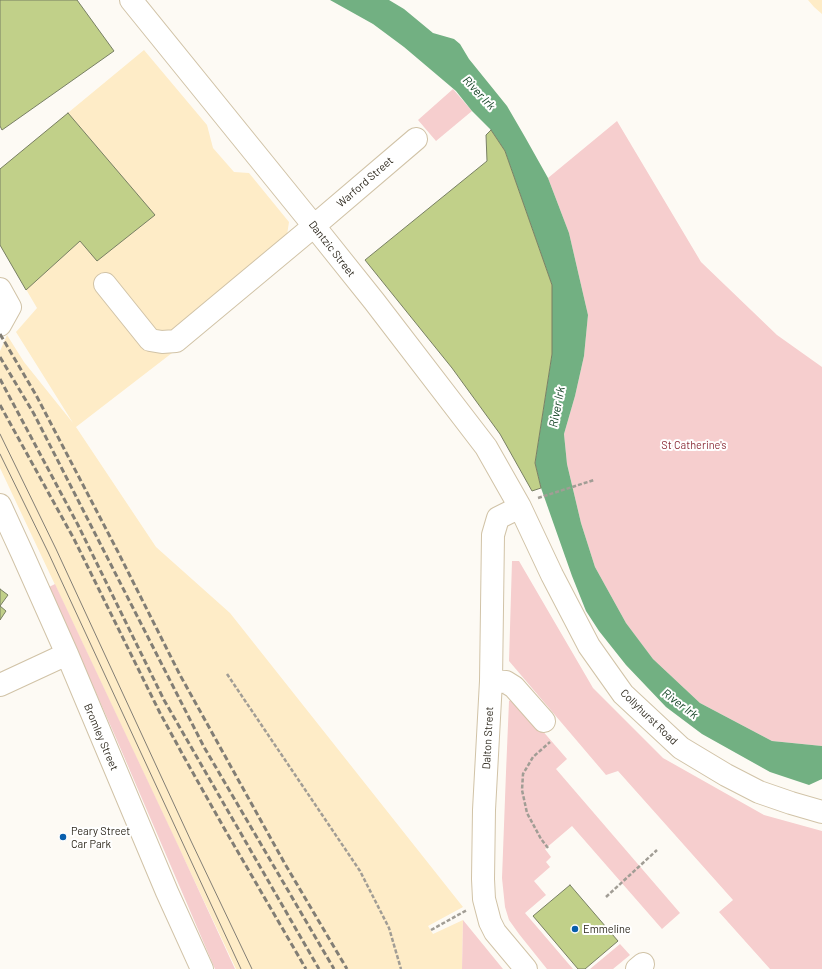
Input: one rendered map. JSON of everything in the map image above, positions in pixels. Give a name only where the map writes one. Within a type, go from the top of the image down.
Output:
[{"type":"street","name":"Dantzic Street","points":[[131,0],[314,226],[486,447],[520,507]]},
{"type":"street","name":"Warford Street","points":[[105,284],[150,340],[162,342],[176,340],[314,226],[416,139]]},
{"type":"street","points":[[0,289],[10,307],[0,325]]},
{"type":"street","name":"Bromley Street","points":[[0,505],[67,654],[167,892],[202,969]]},
{"type":"street","name":"Dalton Street","points":[[520,507],[498,518],[493,535],[491,681],[484,810],[483,879],[484,899],[490,922],[495,932],[526,969]]},
{"type":"street","name":"Collyhurst Road","points":[[520,507],[552,575],[589,646],[623,694],[681,748],[726,775],[759,792],[790,804],[822,812]]},
{"type":"street","points":[[0,685],[67,654]]},
{"type":"street","points":[[491,681],[506,682],[514,687],[544,721]]},
{"type":"path","points":[[541,497],[594,480]]},
{"type":"path","points":[[227,674],[360,871],[389,928],[400,969]]},
{"type":"path","points":[[548,848],[541,839],[528,813],[522,790],[523,774],[532,757],[550,742]]},
{"type":"path","points":[[606,897],[656,850]]},
{"type":"path","points":[[431,930],[471,908],[484,899]]},
{"type":"shaded area","points":[[808,0],[822,0],[822,14],[814,7]]},
{"type":"shaded area","points":[[144,50],[207,125],[213,148],[234,172],[249,173],[289,222],[287,235],[233,306],[76,427],[156,547],[230,613],[463,907],[428,926],[433,934],[463,920],[462,969],[236,969],[0,468],[0,351],[7,335],[24,362],[73,423],[16,332],[37,308],[0,245],[0,169]]},
{"type":"green space","points":[[453,89],[472,111],[436,141],[418,120]]},
{"type":"green space","name":"St Catherine's","points":[[617,121],[701,262],[777,335],[822,367],[822,746],[772,741],[700,703],[653,659],[626,623],[595,567],[581,523],[567,464],[564,434],[575,396],[584,356],[588,315],[569,233],[548,178]]},
{"type":"green space","points":[[512,561],[519,561],[593,688],[663,758],[764,815],[822,831],[822,969],[770,969],[719,912],[733,900],[618,771],[606,775],[509,661]]},
{"type":"green space","points":[[55,584],[235,969],[215,969],[116,738],[49,587]]},
{"type":"green space","points":[[514,698],[567,759],[556,769],[680,913],[662,929],[572,826],[545,849],[551,857],[546,862],[550,867],[534,881],[546,895],[525,913],[573,969],[547,969],[509,920],[505,907],[502,878],[509,701]]},
{"type":"green space","points":[[463,920],[503,969],[462,969]]},
{"type":"green space","points":[[620,944],[630,955],[613,969],[590,969]]},
{"type":"water","name":"River Irk","points":[[330,0],[389,0],[404,9],[433,33],[454,39],[460,44],[469,59],[507,106],[548,178],[569,233],[588,315],[584,356],[575,396],[564,434],[567,464],[581,523],[595,567],[626,623],[653,659],[700,703],[772,741],[822,746],[822,779],[809,785],[770,772],[702,734],[666,707],[626,665],[599,631],[586,611],[541,488],[535,463],[552,354],[552,285],[505,151],[491,130],[472,111],[456,91],[404,47],[373,24]]},
{"type":"building","points":[[0,0],[77,0],[114,51],[2,130],[0,126]]},
{"type":"building","points":[[68,113],[155,215],[97,261],[80,241],[26,290],[0,245],[0,169]]},
{"type":"building","points":[[491,130],[505,151],[552,285],[552,354],[535,463],[541,488],[532,491],[500,434],[452,368],[365,260],[487,161],[486,135]]},
{"type":"building","points":[[0,589],[8,595],[0,606]]},
{"type":"building","points":[[0,606],[6,611],[0,620]]},
{"type":"building","name":"Emmeline","points":[[570,885],[618,941],[585,969],[578,969],[533,916]]},
{"type":"tram line","points":[[0,434],[56,549],[252,969]]},
{"type":"tram line","points":[[0,454],[48,552],[241,969]]},
{"type":"railway","points":[[0,334],[36,395],[180,675],[285,864],[347,969]]},
{"type":"railway","points":[[0,357],[34,414],[204,747],[334,969]]},
{"type":"railway","points":[[0,379],[78,525],[164,700],[319,969]]},
{"type":"railway","points":[[0,405],[74,539],[160,713],[224,828],[306,969]]},
{"type":"place","name":"Peary Street Car Park","points":[[63,837]]},
{"type":"place","name":"Emmeline","points":[[575,929]]}]
